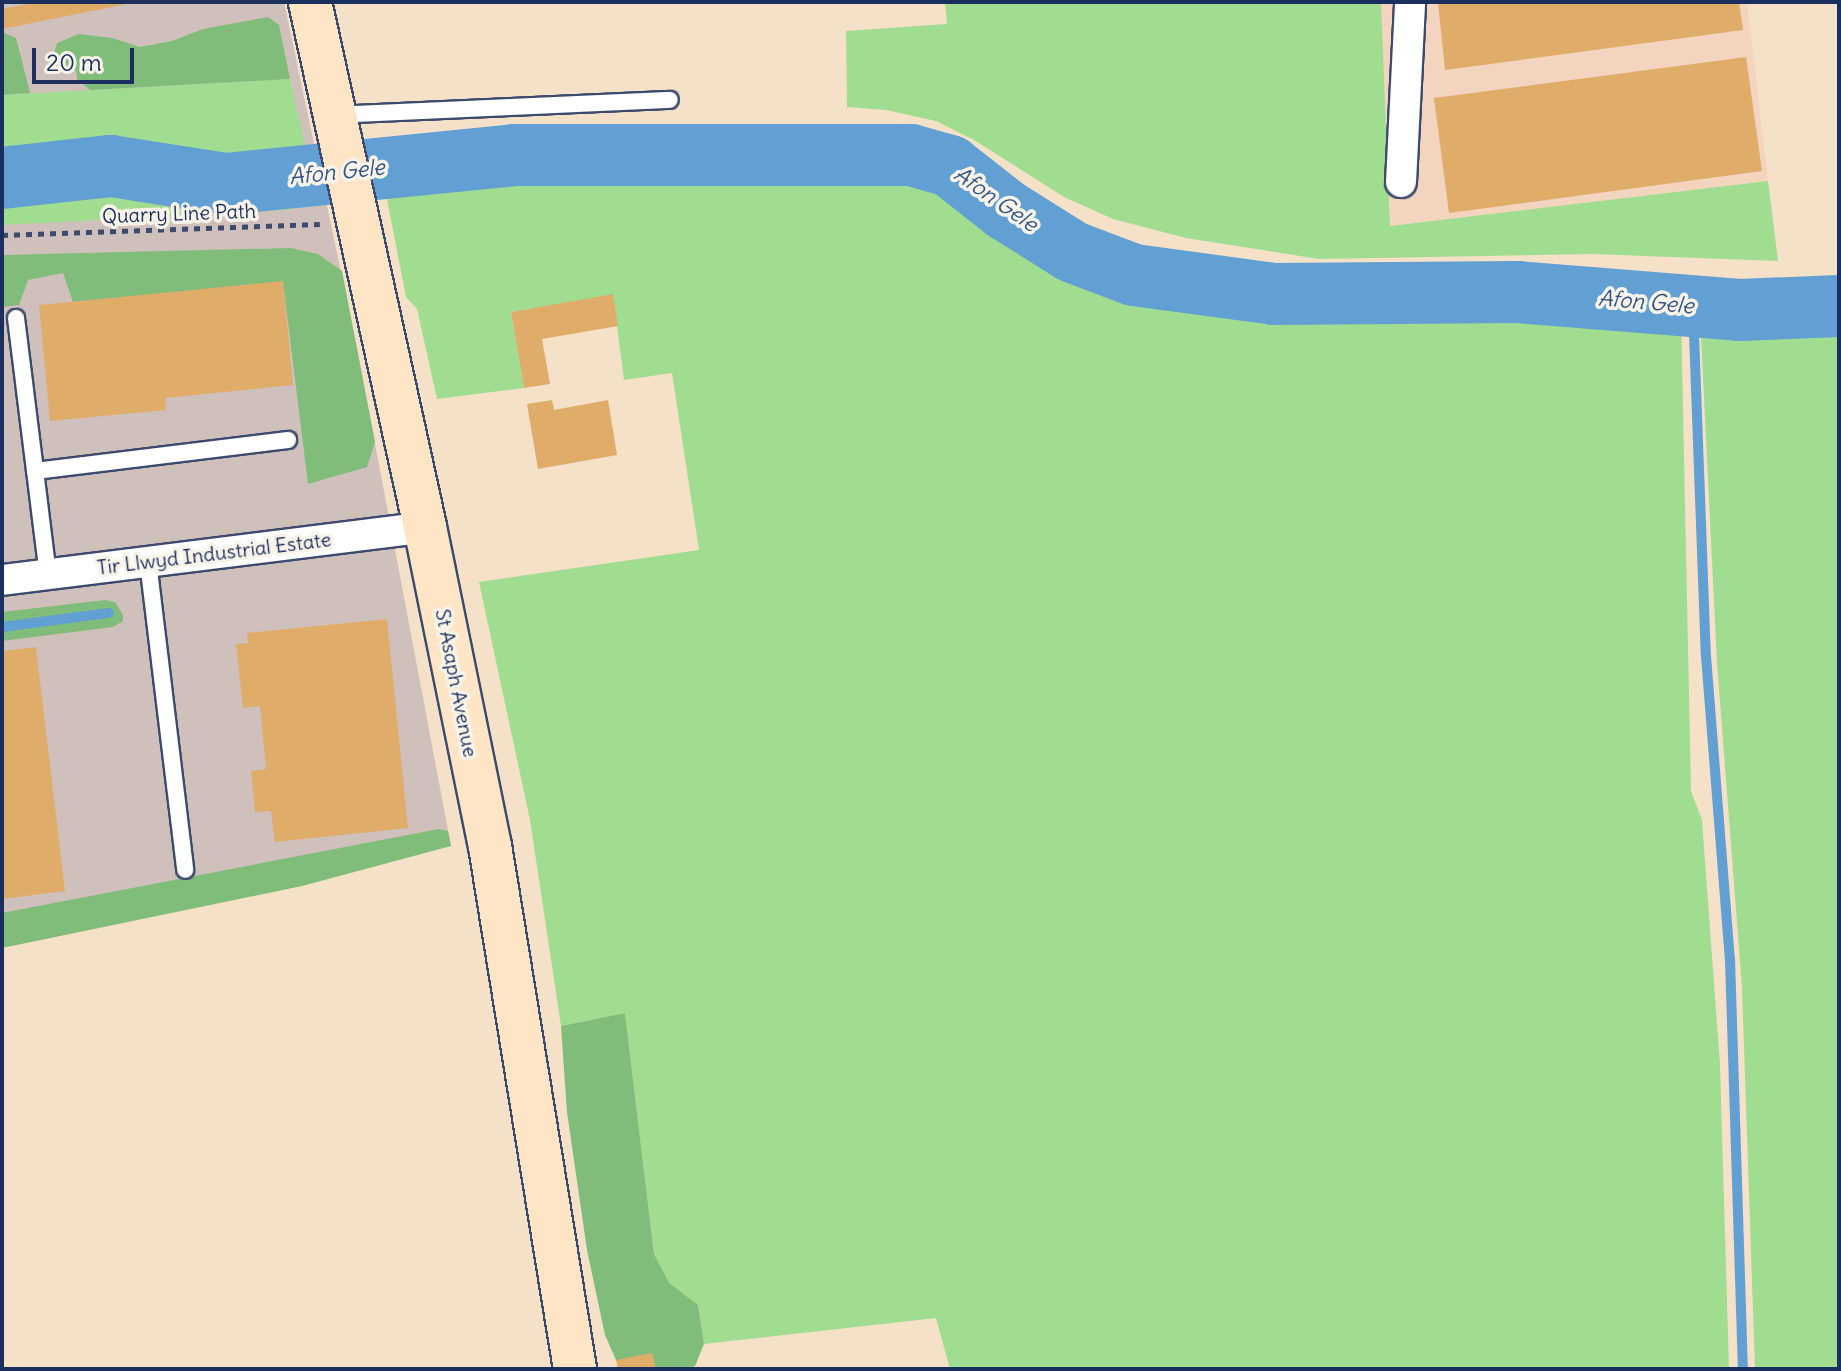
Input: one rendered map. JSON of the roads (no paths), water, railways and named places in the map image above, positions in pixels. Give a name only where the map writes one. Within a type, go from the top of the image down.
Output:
[{"type":"street","name":"St Asaph Avenue","points":[[310,2],[425,527],[490,846],[575,1369]]},
{"type":"street","points":[[1401,182],[1410,2]]},
{"type":"street","name":"Tir Llwyd Industrial Estate","points":[[2,580],[425,527]]},
{"type":"lane","points":[[336,127],[670,100]]},
{"type":"lane","points":[[16,318],[48,574]]},
{"type":"lane","points":[[35,471],[288,440]]},
{"type":"lane","points":[[148,562],[185,870]]},
{"type":"waterway","name":"Afon Gele","points":[[2,178],[111,166],[225,184],[513,155],[911,155],[950,166],[1006,210],[1073,252],[1134,275],[1274,294],[1517,292],[1739,310],[1839,306]]},
{"type":"waterway","points":[[1693,306],[1706,656],[1730,959],[1743,1369]]},
{"type":"waterway","points":[[2,627],[109,613]]}]
